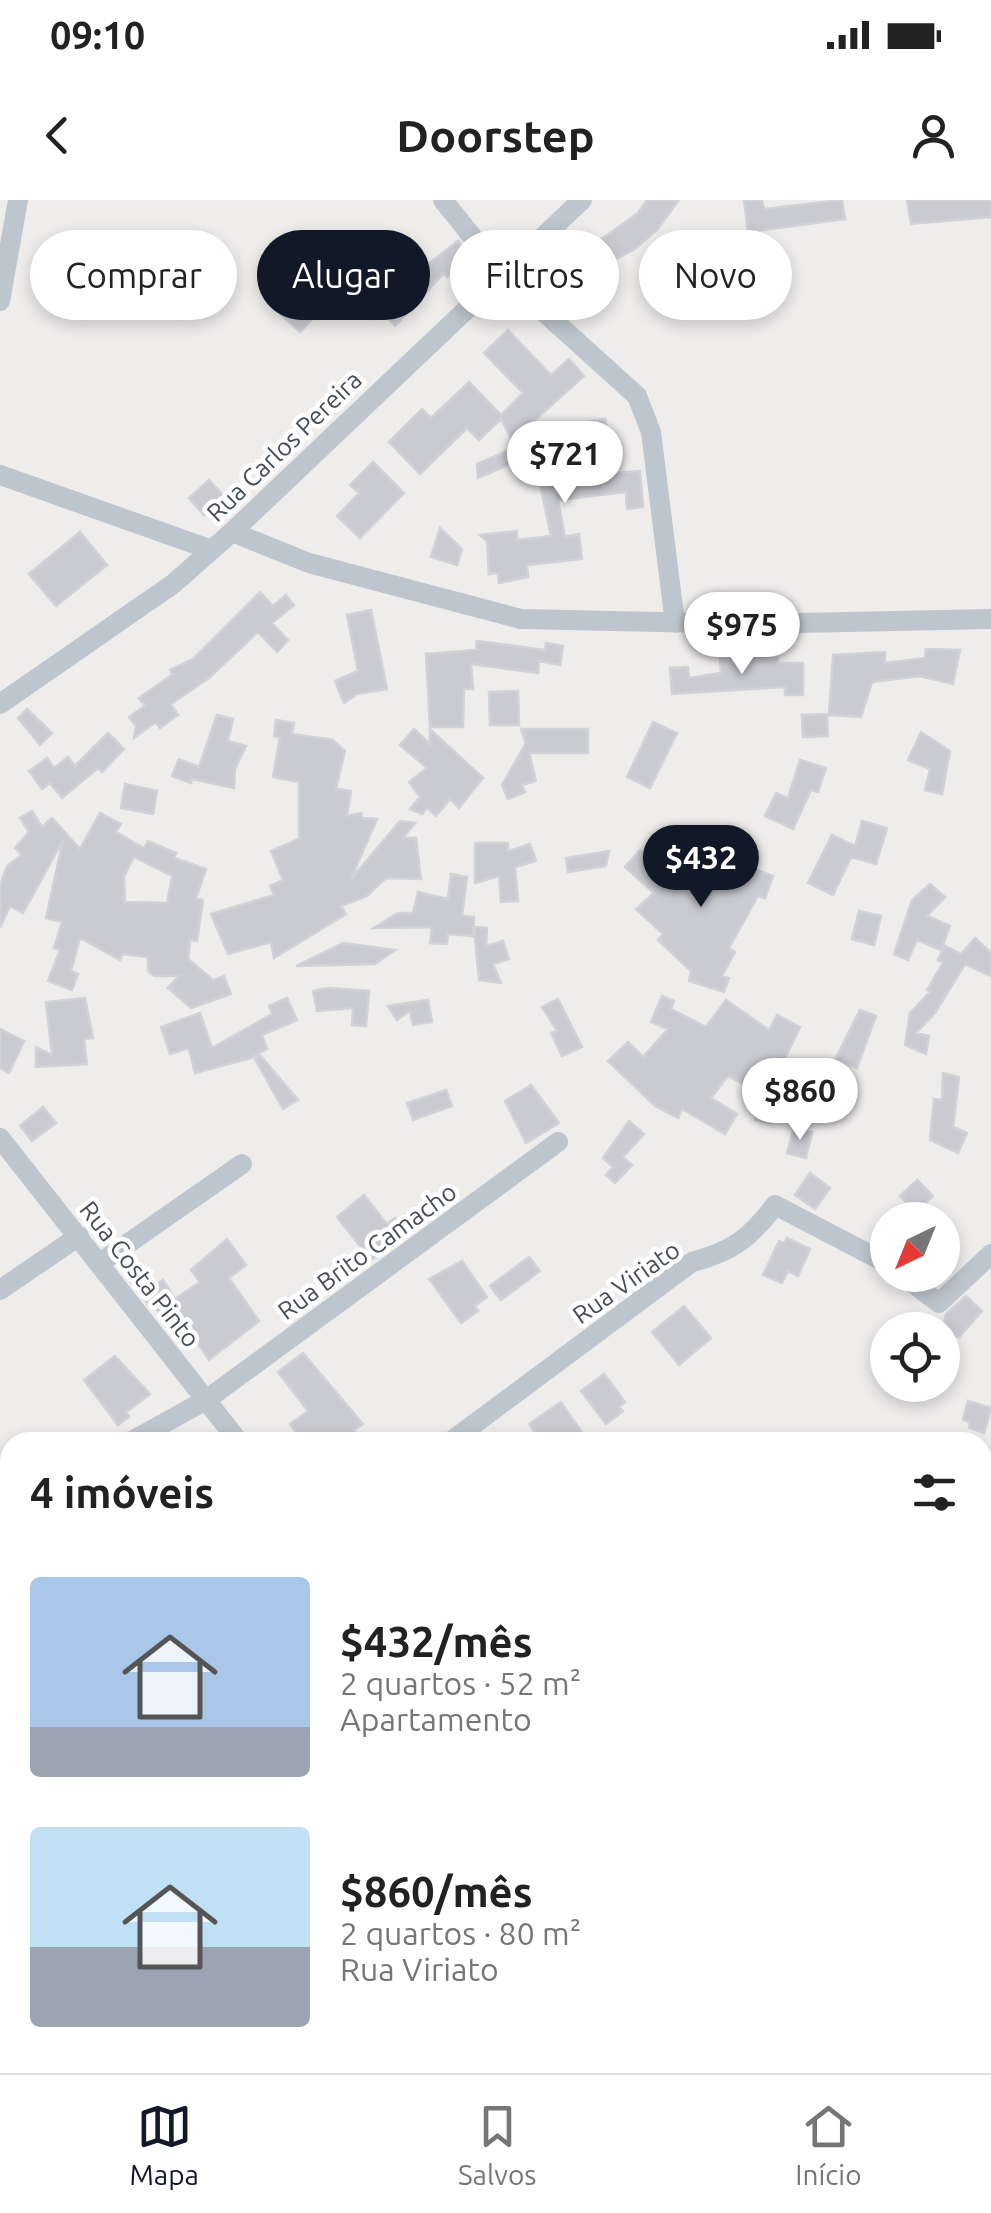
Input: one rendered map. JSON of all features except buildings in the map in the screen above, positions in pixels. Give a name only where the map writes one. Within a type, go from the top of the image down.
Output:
[{"type":"street","points":[[0,301],[18,200]]},
{"type":"street","points":[[443,200],[467,230]]},
{"type":"street","name":"Rua Carlos Pereira","points":[[550,230],[582,200]]},
{"type":"street","name":"Rua Carlos Pereira","points":[[0,704],[157,595],[212,550],[454,320]]},
{"type":"street","points":[[553,320],[637,396],[651,432],[675,623]]},
{"type":"street","points":[[0,475],[212,550]]},
{"type":"street","points":[[232,532],[309,563],[472,610],[521,619],[675,623],[991,618]]},
{"type":"street","name":"Rua Costa Pinto","points":[[0,1138],[231,1432]]},
{"type":"street","name":"Rua Brito Camacho","points":[[148,1432],[206,1400],[558,1142]]},
{"type":"street","points":[[100,1264],[242,1164]]},
{"type":"street","name":"Rua Viriato","points":[[463,1432],[692,1262],[722,1254],[750,1238],[775,1205],[870,1255]]},
{"type":"street","points":[[0,1290],[79,1236]]},
{"type":"street","points":[[960,1283],[991,1254]]},
{"type":"street","points":[[924,1292],[939,1303],[951,1292]]}]
